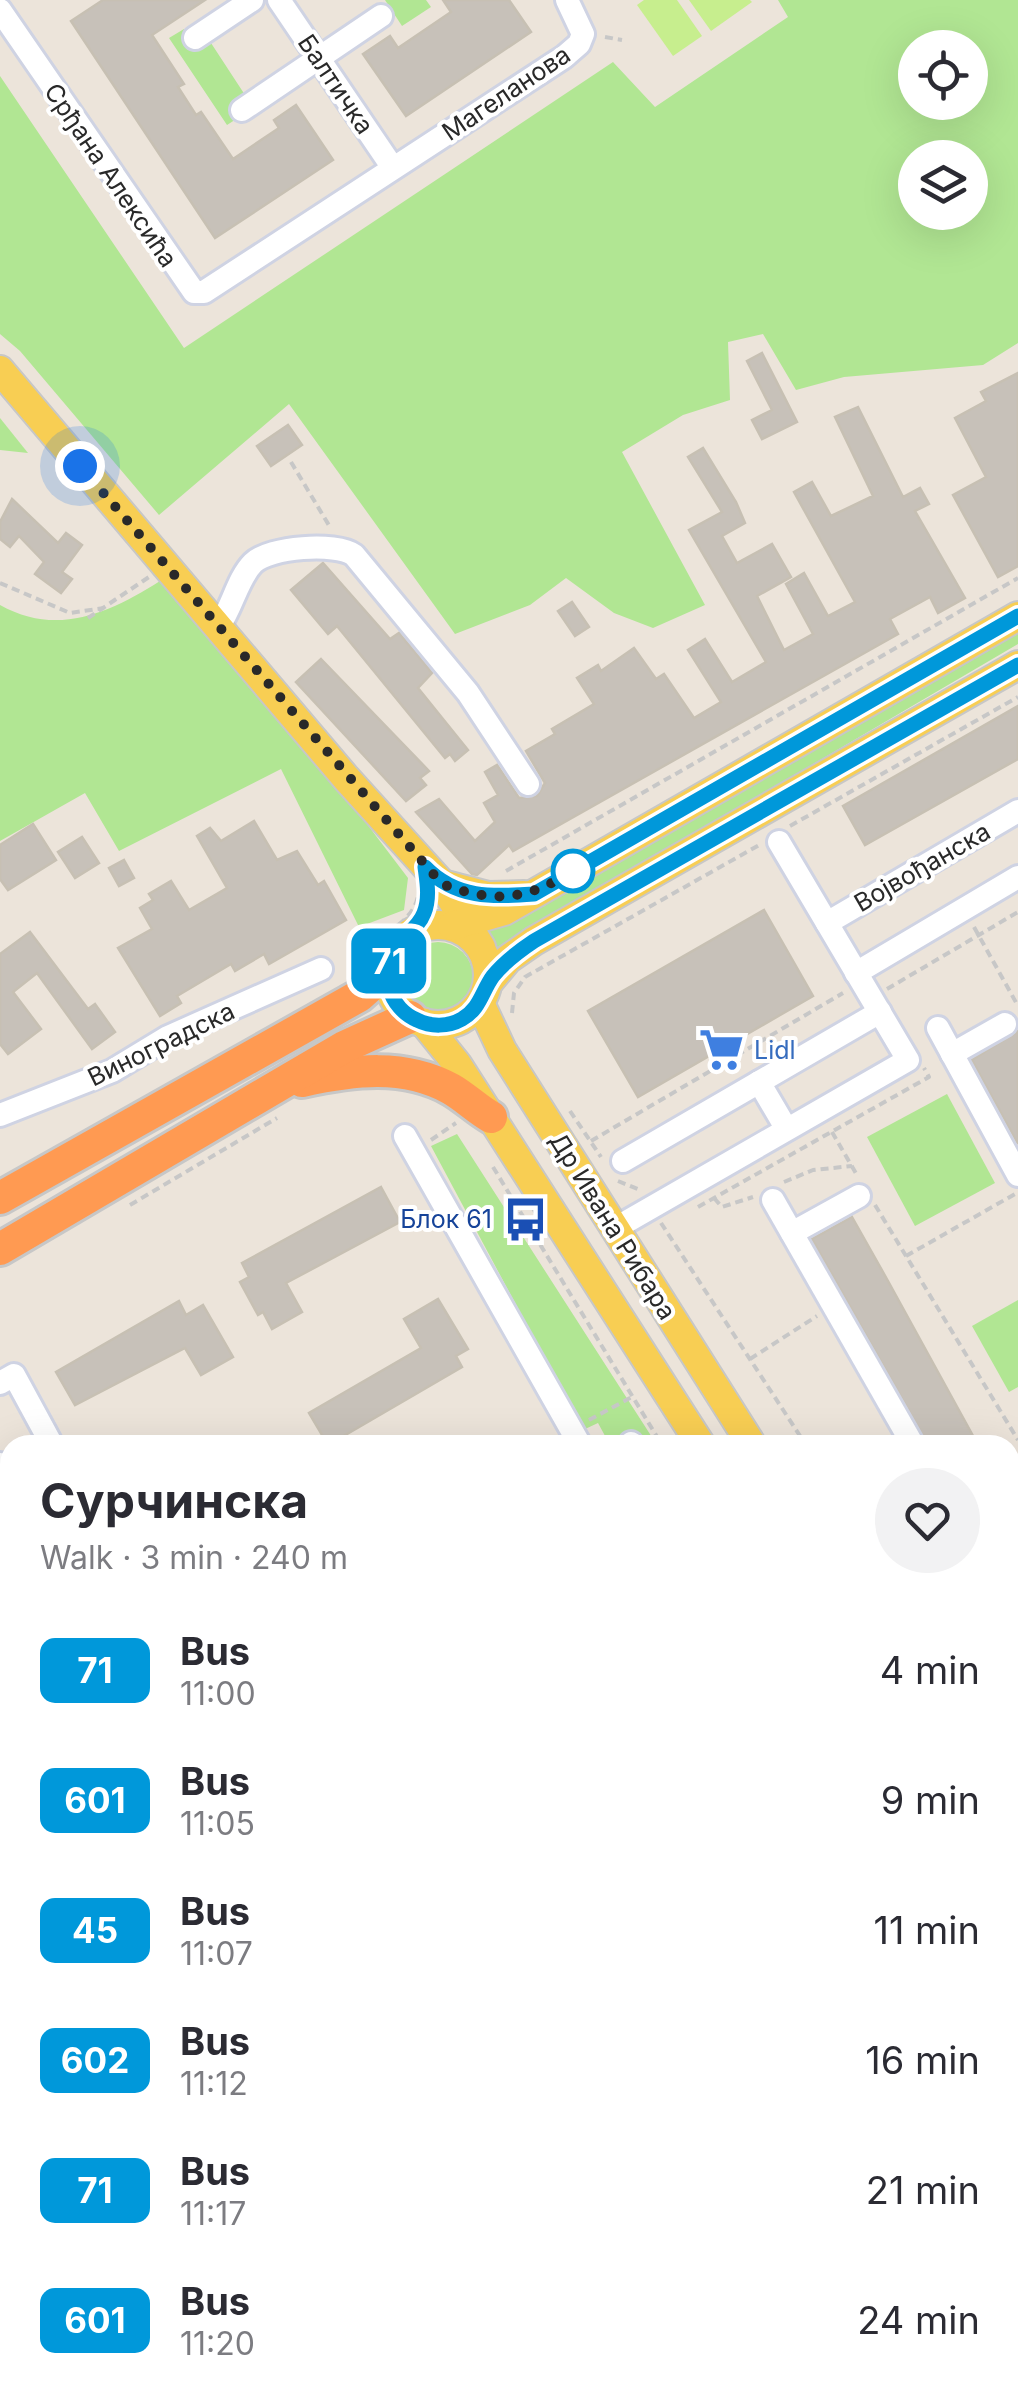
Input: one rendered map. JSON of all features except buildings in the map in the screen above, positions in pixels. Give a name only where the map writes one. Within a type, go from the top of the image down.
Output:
[{"type":"highway","points":[[0,1198],[359,996],[388,970]]},
{"type":"highway","points":[[284,1098],[380,1027],[417,1020]]},
{"type":"highway","points":[[0,1250],[284,1098],[342,1072],[410,1073],[452,1090],[473,1122]]},
{"type":"main road","points":[[0,370],[434,876],[467,932],[484,993]]},
{"type":"main road","points":[[416,929],[467,932],[521,895],[1018,616]]},
{"type":"main road","points":[[434,876],[416,929],[396,946],[388,970],[392,997],[417,1020],[455,1022],[484,993],[508,959],[534,941],[1018,665]]},
{"type":"main road","points":[[434,876],[478,895],[521,895]]},
{"type":"main road","name":"Др Ивана Рибара","points":[[484,993],[502,1050],[746,1435]]},
{"type":"main road","name":"Др Ивана Рибара","points":[[417,1020],[473,1122],[694,1435]]},
{"type":"street","points":[[195,38],[252,0]]},
{"type":"street","name":"Балтичка","points":[[278,0],[392,168]]},
{"type":"street","name":"Магеланова","points":[[392,168],[579,44],[582,34],[566,0]]},
{"type":"street","name":"Срђана Алексића","points":[[0,10],[194,292],[204,292],[392,168]]},
{"type":"street","points":[[242,110],[381,16]]},
{"type":"street","points":[[218,627],[255,561],[273,553],[336,546],[354,554],[461,684],[528,784]]},
{"type":"street","name":"Војвођанска","points":[[827,922],[1018,812]]},
{"type":"street","points":[[614,1229],[657,1216],[786,1128],[908,1060],[880,1012],[846,976],[827,922],[778,842]]},
{"type":"street","points":[[846,976],[1018,877]]},
{"type":"street","name":"Виноградска","points":[[0,1115],[112,1071],[168,1037],[320,969]]},
{"type":"street","points":[[623,1161],[880,1012]]},
{"type":"street","points":[[952,1054],[1012,1015]]},
{"type":"street","points":[[938,1028],[1018,1175]]},
{"type":"street","points":[[759,1082],[786,1128]]},
{"type":"street","points":[[410,1144],[575,1435]]},
{"type":"street","points":[[792,1233],[862,1189]]},
{"type":"street","points":[[773,1200],[907,1435]]},
{"type":"street","points":[[0,1383],[14,1375],[47,1435]]},
{"type":"path","points":[[290,462],[335,534],[336,546]]},
{"type":"path","points":[[88,618],[165,566]]},
{"type":"path","points":[[521,895],[501,873],[1018,578]]},
{"type":"path","points":[[0,583],[70,613],[104,608]]},
{"type":"path","points":[[964,910],[1012,1015]]},
{"type":"path","points":[[591,1142],[844,995],[846,976]]},
{"type":"path","points":[[512,1019],[514,993],[525,977]]},
{"type":"path","points":[[123,1209],[284,1098]]},
{"type":"path","points":[[570,1109],[618,1182],[641,1190],[799,1435]]},
{"type":"path","points":[[453,1113],[473,1122]]},
{"type":"path","points":[[410,1144],[473,1122]]},
{"type":"path","points":[[832,1132],[862,1189],[1015,1435]]},
{"type":"path","points":[[484,1152],[656,1435]]},
{"type":"path","points":[[906,1256],[1018,1193]]},
{"type":"path","points":[[750,1360],[833,1306]]},
{"type":"path","points":[[579,1435],[632,1398]]},
{"type":"green space","points":[[385,0],[426,0],[431,7],[402,26]]},
{"type":"green space","points":[[644,0],[677,0],[702,36],[673,56],[637,5]]},
{"type":"green space","points":[[689,0],[750,0],[752,2],[711,31]]},
{"type":"green space","points":[[778,0],[1018,0],[1018,343],[983,365],[844,377],[796,390],[763,334],[728,342],[730,400],[683,415],[622,452],[705,605],[653,628],[614,613],[566,578],[530,605],[455,634],[289,404],[159,515],[20,351],[0,334],[0,76],[184,348],[613,62],[655,107],[788,17]]},
{"type":"green space","points":[[184,29],[199,50],[211,43],[245,95],[236,101],[244,114],[227,125],[169,38]]},
{"type":"green space","points":[[0,418],[28,453],[0,450]]},
{"type":"green space","points":[[160,581],[310,749],[408,878],[404,910],[359,927],[281,769],[119,851],[85,793],[0,841],[0,605],[42,619],[83,617],[122,603]]},
{"type":"green space","points":[[1018,632],[1018,644],[496,950],[484,930],[510,923]]},
{"type":"green space","points":[[438,942],[463,952],[473,977],[463,1002],[438,1012],[413,1002],[403,977],[413,952]]},
{"type":"green space","points":[[947,1094],[995,1183],[915,1226],[867,1137]]},
{"type":"green space","points":[[457,1134],[651,1435],[605,1435],[598,1423],[583,1430],[431,1146]]},
{"type":"green space","points":[[1018,1300],[1018,1387],[1009,1392],[972,1326]]},
{"type":"bus line","name":"71","points":[[1018,616],[534,894],[498,897],[464,892],[442,884],[425,867],[428,887],[423,918],[396,946],[389,962],[387,979],[392,997],[410,1017],[424,1023],[440,1025],[463,1019],[480,1003],[496,972],[534,941],[1018,665]]},
{"type":"place","name":"Lidl","points":[[721,1050]]},
{"type":"place","name":"Блок 61","points":[[525,1219]]},
{"type":"route","points":[[80,466],[346,778],[442,884],[488,896],[534,894],[573,871]]}]
